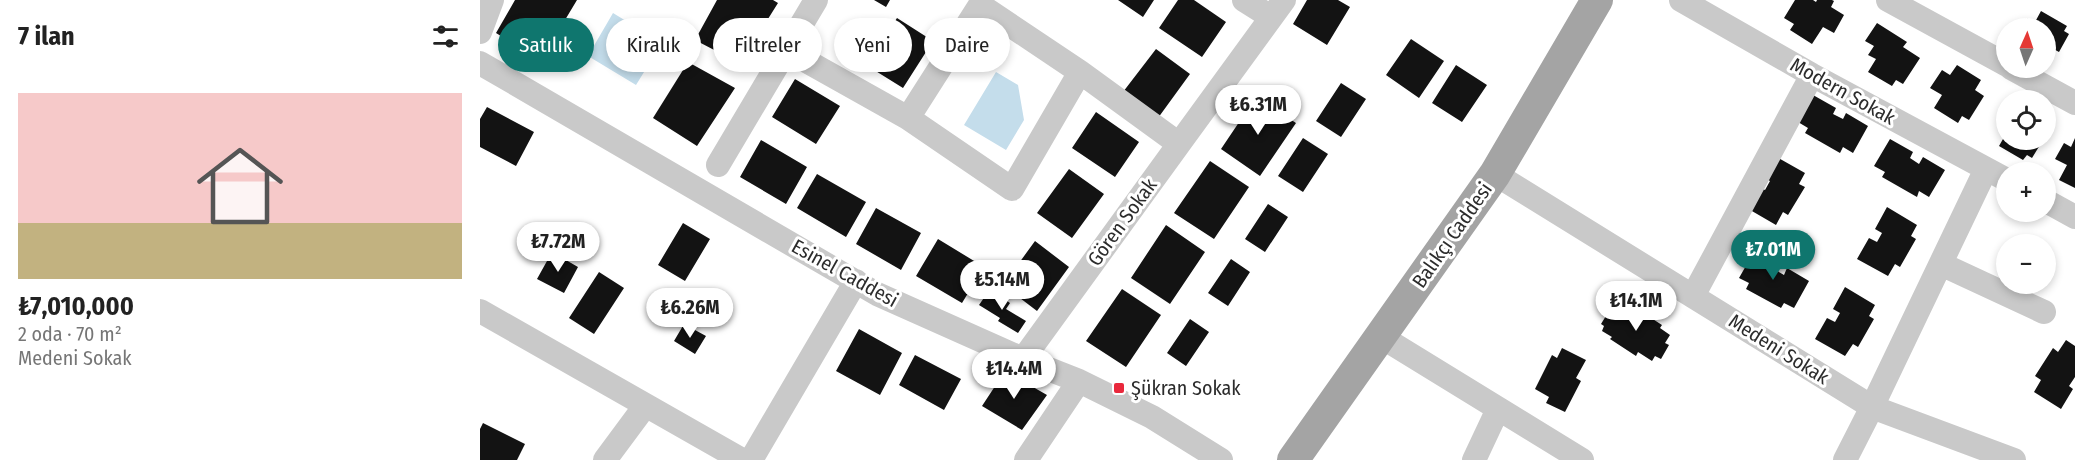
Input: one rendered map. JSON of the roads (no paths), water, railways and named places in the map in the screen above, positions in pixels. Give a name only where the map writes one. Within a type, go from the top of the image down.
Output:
[{"type":"main road","name":"Balıkçı Caddesi","points":[[1293,460],[1495,174],[1597,0]]},
{"type":"street","points":[[480,32],[492,0]]},
{"type":"street","points":[[718,165],[816,0]]},
{"type":"street","points":[[1244,0],[1278,9]]},
{"type":"street","name":"Modern Sokak","points":[[1681,0],[1812,75],[1996,174]]},
{"type":"street","points":[[1888,0],[1996,59]]},
{"type":"street","points":[[908,118],[980,5],[1080,72],[1179,144]]},
{"type":"street","name":"Gören Sokak","points":[[1023,359],[1278,9]]},
{"type":"street","name":"Esinel Caddesi","points":[[480,63],[877,294],[1023,359],[1080,381],[1152,417],[1221,460]]},
{"type":"street","points":[[822,70],[908,118],[1012,189],[1080,72]]},
{"type":"street","points":[[1693,296],[1812,75]]},
{"type":"street","points":[[2030,78],[2075,103]]},
{"type":"street","name":"Medeni Sokak","points":[[1495,174],[1872,407],[2013,460]]},
{"type":"street","points":[[1845,460],[1941,264],[1996,177]]},
{"type":"street","points":[[2056,207],[2075,217]]},
{"type":"street","points":[[1941,264],[2044,312]]},
{"type":"street","points":[[752,460],[856,281]]},
{"type":"street","points":[[480,311],[742,460]]},
{"type":"street","points":[[1380,336],[1582,460]]},
{"type":"street","points":[[1026,460],[1080,381]]},
{"type":"street","points":[[605,460],[645,406]]},
{"type":"street","points":[[1474,460],[1498,409]]},
{"type":"water","points":[[613,13],[621,18],[610,18]]},
{"type":"water","points":[[606,25],[606,67],[594,60],[594,46]]},
{"type":"water","points":[[614,72],[644,72],[636,85]]},
{"type":"water","points":[[996,72],[1018,85],[1024,120],[1006,150],[964,125]]},
{"type":"place","name":"Şükran Sokak","points":[[1119,388]]}]
